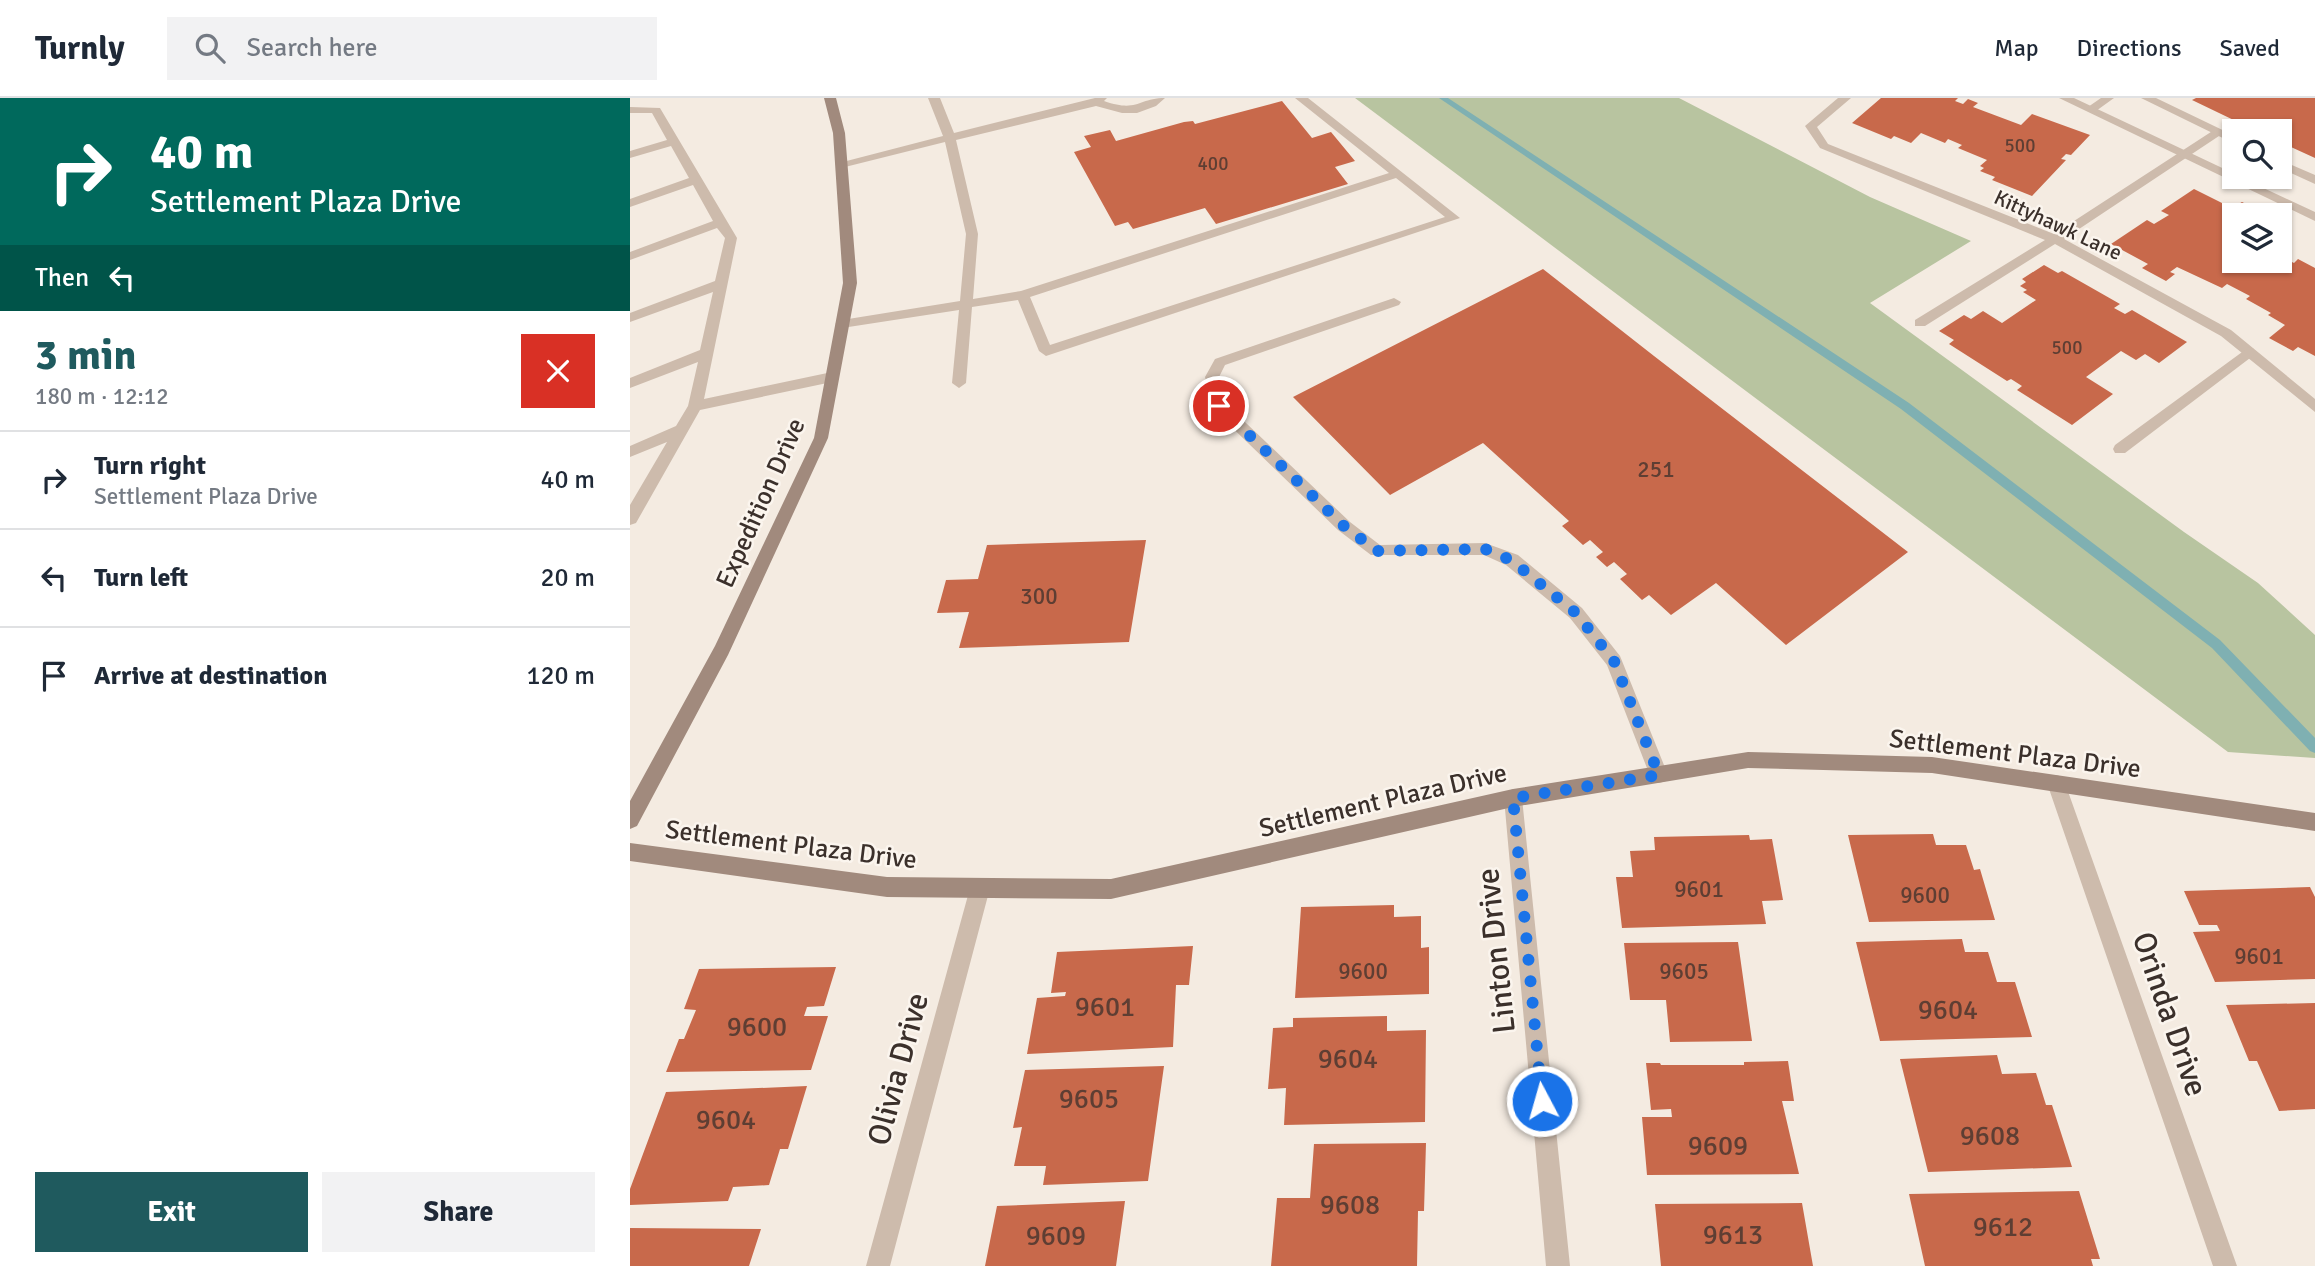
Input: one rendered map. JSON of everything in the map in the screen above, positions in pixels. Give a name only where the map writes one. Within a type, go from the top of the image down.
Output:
[{"type":"street","name":"Expedition Drive","points":[[630,820],[722,650],[821,438],[850,283],[839,133],[830,98]]},
{"type":"street","points":[[934,98],[950,138],[972,234],[959,383]]},
{"type":"street","points":[[841,164],[1099,100],[1114,109],[1136,111],[1150,106],[1159,98]]},
{"type":"street","points":[[1023,295],[1046,351],[1454,218],[1301,98]]},
{"type":"street","name":"Kittyhawk Lane","points":[[1845,98],[1811,126],[1824,145],[2054,239],[2226,333],[2315,407]]},
{"type":"street","points":[[2065,98],[2315,218]]},
{"type":"street","points":[[2092,109],[2108,98]]},
{"type":"street","points":[[2147,98],[2222,134]]},
{"type":"street","points":[[630,110],[656,110],[731,239],[695,406],[630,519]]},
{"type":"street","points":[[1920,323],[2218,132]]},
{"type":"street","points":[[630,155],[674,141]]},
{"type":"street","points":[[2292,169],[2315,180]]},
{"type":"street","points":[[842,324],[1023,295],[1398,174]]},
{"type":"street","points":[[630,203],[696,180]]},
{"type":"street","points":[[630,256],[720,223]]},
{"type":"street","points":[[630,318],[721,284]]},
{"type":"street","points":[[1394,302],[1220,362],[1212,377],[1219,406],[1344,526],[1377,551],[1485,549],[1511,560],[1576,613],[1614,661],[1659,775]]},
{"type":"street","points":[[2120,449],[2249,352]]},
{"type":"street","points":[[630,383],[706,353]]},
{"type":"street","points":[[695,406],[832,377]]},
{"type":"street","points":[[630,452],[681,430]]},
{"type":"street","name":"Settlement Plaza Drive","points":[[630,852],[887,887],[1111,889],[1513,798],[1748,760],[1932,765],[2315,822]]},
{"type":"street","name":"Orinda Drive","points":[[2056,783],[2225,1266]]},
{"type":"street","name":"Linton Drive","points":[[1513,798],[1558,1266]]},
{"type":"street","name":"Olivia Drive","points":[[878,1266],[980,888]]},
{"type":"green space","points":[[1355,98],[1679,98],[1870,197],[1971,241],[1870,303],[2258,583],[2315,635],[2315,758],[2228,752]]},
{"type":"building","points":[[1881,98],[1958,98],[1955,101],[1963,104],[1968,99],[1978,103],[1973,107],[2021,125],[2032,114],[2090,135],[2071,155],[2066,154],[2061,159],[2066,160],[2032,196],[1992,180],[1995,177],[1980,171],[1984,168],[1980,166],[1987,160],[1958,148],[1962,145],[1948,139],[1945,143],[1921,133],[1911,143],[1894,136],[1891,139],[1852,123]]},
{"type":"building","points":[[2315,98],[2315,158],[2292,147],[2292,119],[2232,119],[2192,100]]},
{"type":"building","points":[[1282,101],[1312,138],[1331,132],[1355,161],[1335,167],[1348,184],[1216,224],[1205,208],[1133,229],[1128,222],[1115,226],[1074,152],[1091,147],[1084,136],[1110,130],[1116,141],[1184,122],[1193,121],[1195,124]]},
{"type":"building","points":[[2194,189],[2222,203],[2222,273],[2292,273],[2292,262],[2298,259],[2315,268],[2315,356],[2298,347],[2293,351],[2269,338],[2285,325],[2268,315],[2271,313],[2246,299],[2250,296],[2227,284],[2222,288],[2177,267],[2170,272],[2175,274],[2166,281],[2142,268],[2148,264],[2111,244],[2147,220],[2154,224],[2169,215],[2161,211]]},
{"type":"building","points":[[2044,265],[2058,273],[2062,271],[2120,304],[2114,308],[2125,314],[2132,310],[2187,342],[2159,363],[2145,354],[2136,360],[2121,351],[2086,377],[2113,394],[2072,425],[2017,390],[2022,386],[2011,379],[2007,381],[1949,344],[1954,340],[1939,331],[1964,315],[1971,319],[1983,311],[2002,323],[2036,300],[2023,292],[2027,290],[2020,286],[2026,282],[2022,279]]},
{"type":"building","points":[[1543,269],[1908,552],[1786,645],[1716,583],[1671,615],[1649,595],[1642,600],[1620,579],[1627,574],[1614,562],[1607,567],[1596,557],[1603,552],[1590,540],[1583,545],[1562,526],[1569,521],[1483,443],[1390,495],[1293,397]]},
{"type":"building","points":[[1146,540],[1129,642],[959,648],[969,612],[937,613],[946,580],[978,579],[987,545]]},
{"type":"building","points":[[1933,834],[1936,845],[1966,845],[1974,870],[1980,869],[1995,920],[1869,922],[1848,835]]},
{"type":"building","points":[[1749,835],[1750,840],[1772,839],[1783,900],[1762,901],[1766,924],[1622,928],[1616,877],[1633,877],[1630,851],[1655,850],[1654,837]]},
{"type":"building","points":[[2310,887],[2315,897],[2315,979],[2215,982],[2193,932],[2220,931],[2217,925],[2199,925],[2184,891]]},
{"type":"building","points":[[1394,905],[1394,917],[1421,916],[1421,948],[1429,947],[1429,994],[1295,998],[1301,907]]},
{"type":"building","points":[[1962,939],[1965,952],[1988,952],[1997,982],[2015,982],[2032,1037],[1880,1041],[1856,942]]},
{"type":"building","points":[[1738,942],[1752,1041],[1670,1042],[1666,1000],[1630,1000],[1624,943]]},
{"type":"building","points":[[1193,946],[1189,985],[1176,985],[1173,1047],[1027,1054],[1037,998],[1065,996],[1066,992],[1051,993],[1057,952]]},
{"type":"building","points":[[836,967],[824,1006],[807,1007],[804,1016],[828,1016],[811,1070],[666,1072],[679,1039],[684,1039],[696,1010],[684,1009],[699,969]]},
{"type":"building","points":[[2315,1003],[2315,1109],[2279,1111],[2257,1061],[2249,1061],[2226,1005]]},
{"type":"building","points":[[1387,1016],[1387,1031],[1426,1030],[1425,1122],[1284,1125],[1286,1088],[1268,1089],[1273,1028],[1293,1027],[1293,1018]]},
{"type":"building","points":[[1997,1055],[2002,1074],[2036,1073],[2046,1105],[2052,1105],[2072,1167],[1928,1172],[1900,1059]]},
{"type":"building","points":[[1788,1061],[1794,1101],[1782,1101],[1799,1174],[1647,1175],[1642,1117],[1672,1117],[1671,1109],[1651,1110],[1646,1063],[1744,1065],[1744,1062]]},
{"type":"building","points":[[1164,1066],[1148,1181],[1043,1185],[1046,1166],[1014,1166],[1022,1127],[1013,1128],[1025,1070]]},
{"type":"building","points":[[807,1086],[788,1149],[780,1149],[769,1185],[733,1187],[728,1201],[630,1205],[630,1189],[666,1092]]},
{"type":"building","points":[[1426,1143],[1424,1211],[1418,1211],[1417,1266],[1271,1266],[1277,1198],[1310,1198],[1314,1144]]},
{"type":"building","points":[[2079,1191],[2100,1259],[2091,1259],[2093,1266],[1925,1266],[1909,1194]]},
{"type":"building","points":[[1125,1201],[1116,1266],[985,1266],[997,1206]]},
{"type":"building","points":[[1802,1203],[1813,1266],[1661,1266],[1655,1204]]},
{"type":"building","points":[[630,1228],[761,1229],[749,1266],[630,1266]]},
{"type":"waterway","points":[[1443,98],[1905,406],[2216,644],[2315,747]]},
{"type":"route","points":[[1219,406],[1344,526],[1377,551],[1485,549],[1511,560],[1576,613],[1614,661],[1659,775],[1513,798],[1542,1101]]}]
